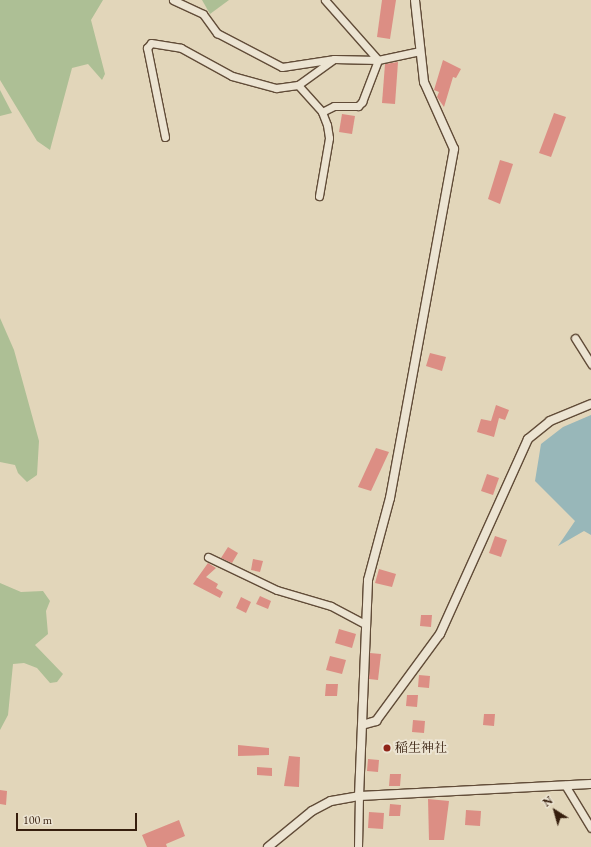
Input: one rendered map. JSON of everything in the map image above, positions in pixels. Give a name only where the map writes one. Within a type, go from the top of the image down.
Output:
[{"type":"street","points":[[173,0],[203,14],[217,33],[282,67],[334,58],[378,60],[420,51]]},
{"type":"street","points":[[325,0],[378,60]]},
{"type":"street","points":[[358,847],[362,725],[363,623],[368,580],[395,470],[454,149],[424,82],[415,0]]},
{"type":"street","points":[[165,137],[147,48],[151,43],[181,48],[213,68],[251,83],[276,88],[298,85],[334,58]]},
{"type":"street","points":[[322,112],[334,106],[358,106],[362,102],[378,60]]},
{"type":"street","points":[[298,85],[322,112],[329,138],[319,196]]},
{"type":"street","points":[[575,338],[591,364]]},
{"type":"street","points":[[362,725],[376,721],[440,634],[528,439],[550,420],[591,404]]},
{"type":"street","points":[[208,557],[277,590],[331,606],[363,623]]},
{"type":"street","points":[[268,847],[312,811],[330,801],[359,796],[591,784]]},
{"type":"street","points":[[565,785],[591,828]]},
{"type":"green space","points":[[0,0],[103,0],[91,20],[105,74],[102,80],[88,64],[72,68],[50,150],[37,141],[0,80]]},
{"type":"green space","points":[[202,0],[229,0],[210,14]]},
{"type":"green space","points":[[0,90],[12,113],[0,116]]},
{"type":"green space","points":[[0,318],[14,350],[39,441],[37,475],[27,482],[18,473],[15,465],[0,462]]},
{"type":"green space","points":[[0,583],[21,592],[43,591],[50,601],[46,611],[48,634],[35,645],[63,674],[57,682],[50,683],[37,668],[24,663],[13,664],[8,715],[0,730]]},
{"type":"water","points":[[591,415],[591,535],[584,531],[558,546],[575,521],[535,481],[541,444],[563,427]]},
{"type":"building","points":[[382,0],[396,0],[390,39],[377,37]]},
{"type":"building","points":[[443,60],[461,69],[456,78],[453,77],[444,107],[437,97],[439,92],[434,90]]},
{"type":"building","points":[[398,62],[395,104],[382,103],[385,64]]},
{"type":"building","points":[[554,113],[566,117],[551,157],[539,153]]},
{"type":"building","points":[[342,114],[355,116],[352,134],[339,132]]},
{"type":"building","points":[[500,160],[513,164],[500,204],[488,199]]},
{"type":"building","points":[[430,353],[446,357],[442,371],[426,366]]},
{"type":"building","points":[[496,405],[509,410],[505,420],[499,418],[494,437],[477,432],[481,419],[491,421]]},
{"type":"building","points":[[376,448],[389,452],[371,491],[358,487]]},
{"type":"building","points":[[487,474],[499,478],[493,495],[481,491]]},
{"type":"building","points":[[495,536],[507,540],[501,557],[489,553]]},
{"type":"building","points":[[228,547],[238,553],[232,563],[221,558]]},
{"type":"building","points":[[253,559],[263,561],[260,572],[251,570]]},
{"type":"building","points":[[208,563],[216,568],[206,577],[218,584],[216,588],[223,592],[220,598],[193,584]]},
{"type":"building","points":[[379,569],[396,574],[392,587],[375,583]]},
{"type":"building","points":[[260,596],[271,601],[268,609],[256,604]]},
{"type":"building","points":[[241,597],[251,602],[246,613],[236,608]]},
{"type":"building","points":[[421,615],[432,615],[431,627],[420,626]]},
{"type":"building","points":[[339,629],[356,634],[352,648],[335,643]]},
{"type":"building","points":[[370,653],[381,654],[378,680],[369,679]]},
{"type":"building","points":[[330,656],[346,660],[342,674],[326,670]]},
{"type":"building","points":[[419,675],[430,676],[429,688],[418,687]]},
{"type":"building","points":[[326,684],[338,684],[337,696],[325,696]]},
{"type":"building","points":[[407,695],[418,695],[417,707],[406,706]]},
{"type":"building","points":[[484,714],[495,714],[494,726],[483,725]]},
{"type":"building","points":[[413,720],[425,721],[424,733],[412,732]]},
{"type":"building","points":[[238,745],[269,748],[269,755],[238,756]]},
{"type":"building","points":[[289,756],[300,757],[299,787],[284,786]]},
{"type":"building","points":[[368,759],[379,760],[378,772],[367,771]]},
{"type":"building","points":[[257,767],[272,768],[272,776],[257,775]]},
{"type":"building","points":[[390,774],[401,774],[400,786],[389,786]]},
{"type":"building","points":[[0,790],[7,791],[6,805],[0,804]]},
{"type":"building","points":[[428,799],[449,801],[444,840],[429,840]]},
{"type":"building","points":[[390,804],[401,805],[400,816],[389,816]]},
{"type":"building","points":[[466,810],[481,811],[480,826],[465,825]]},
{"type":"building","points":[[369,812],[384,813],[383,829],[368,828]]},
{"type":"building","points":[[179,820],[185,836],[166,844],[167,847],[147,847],[142,835]]},
{"type":"place","name":"稲生神社","points":[[387,748]]}]
